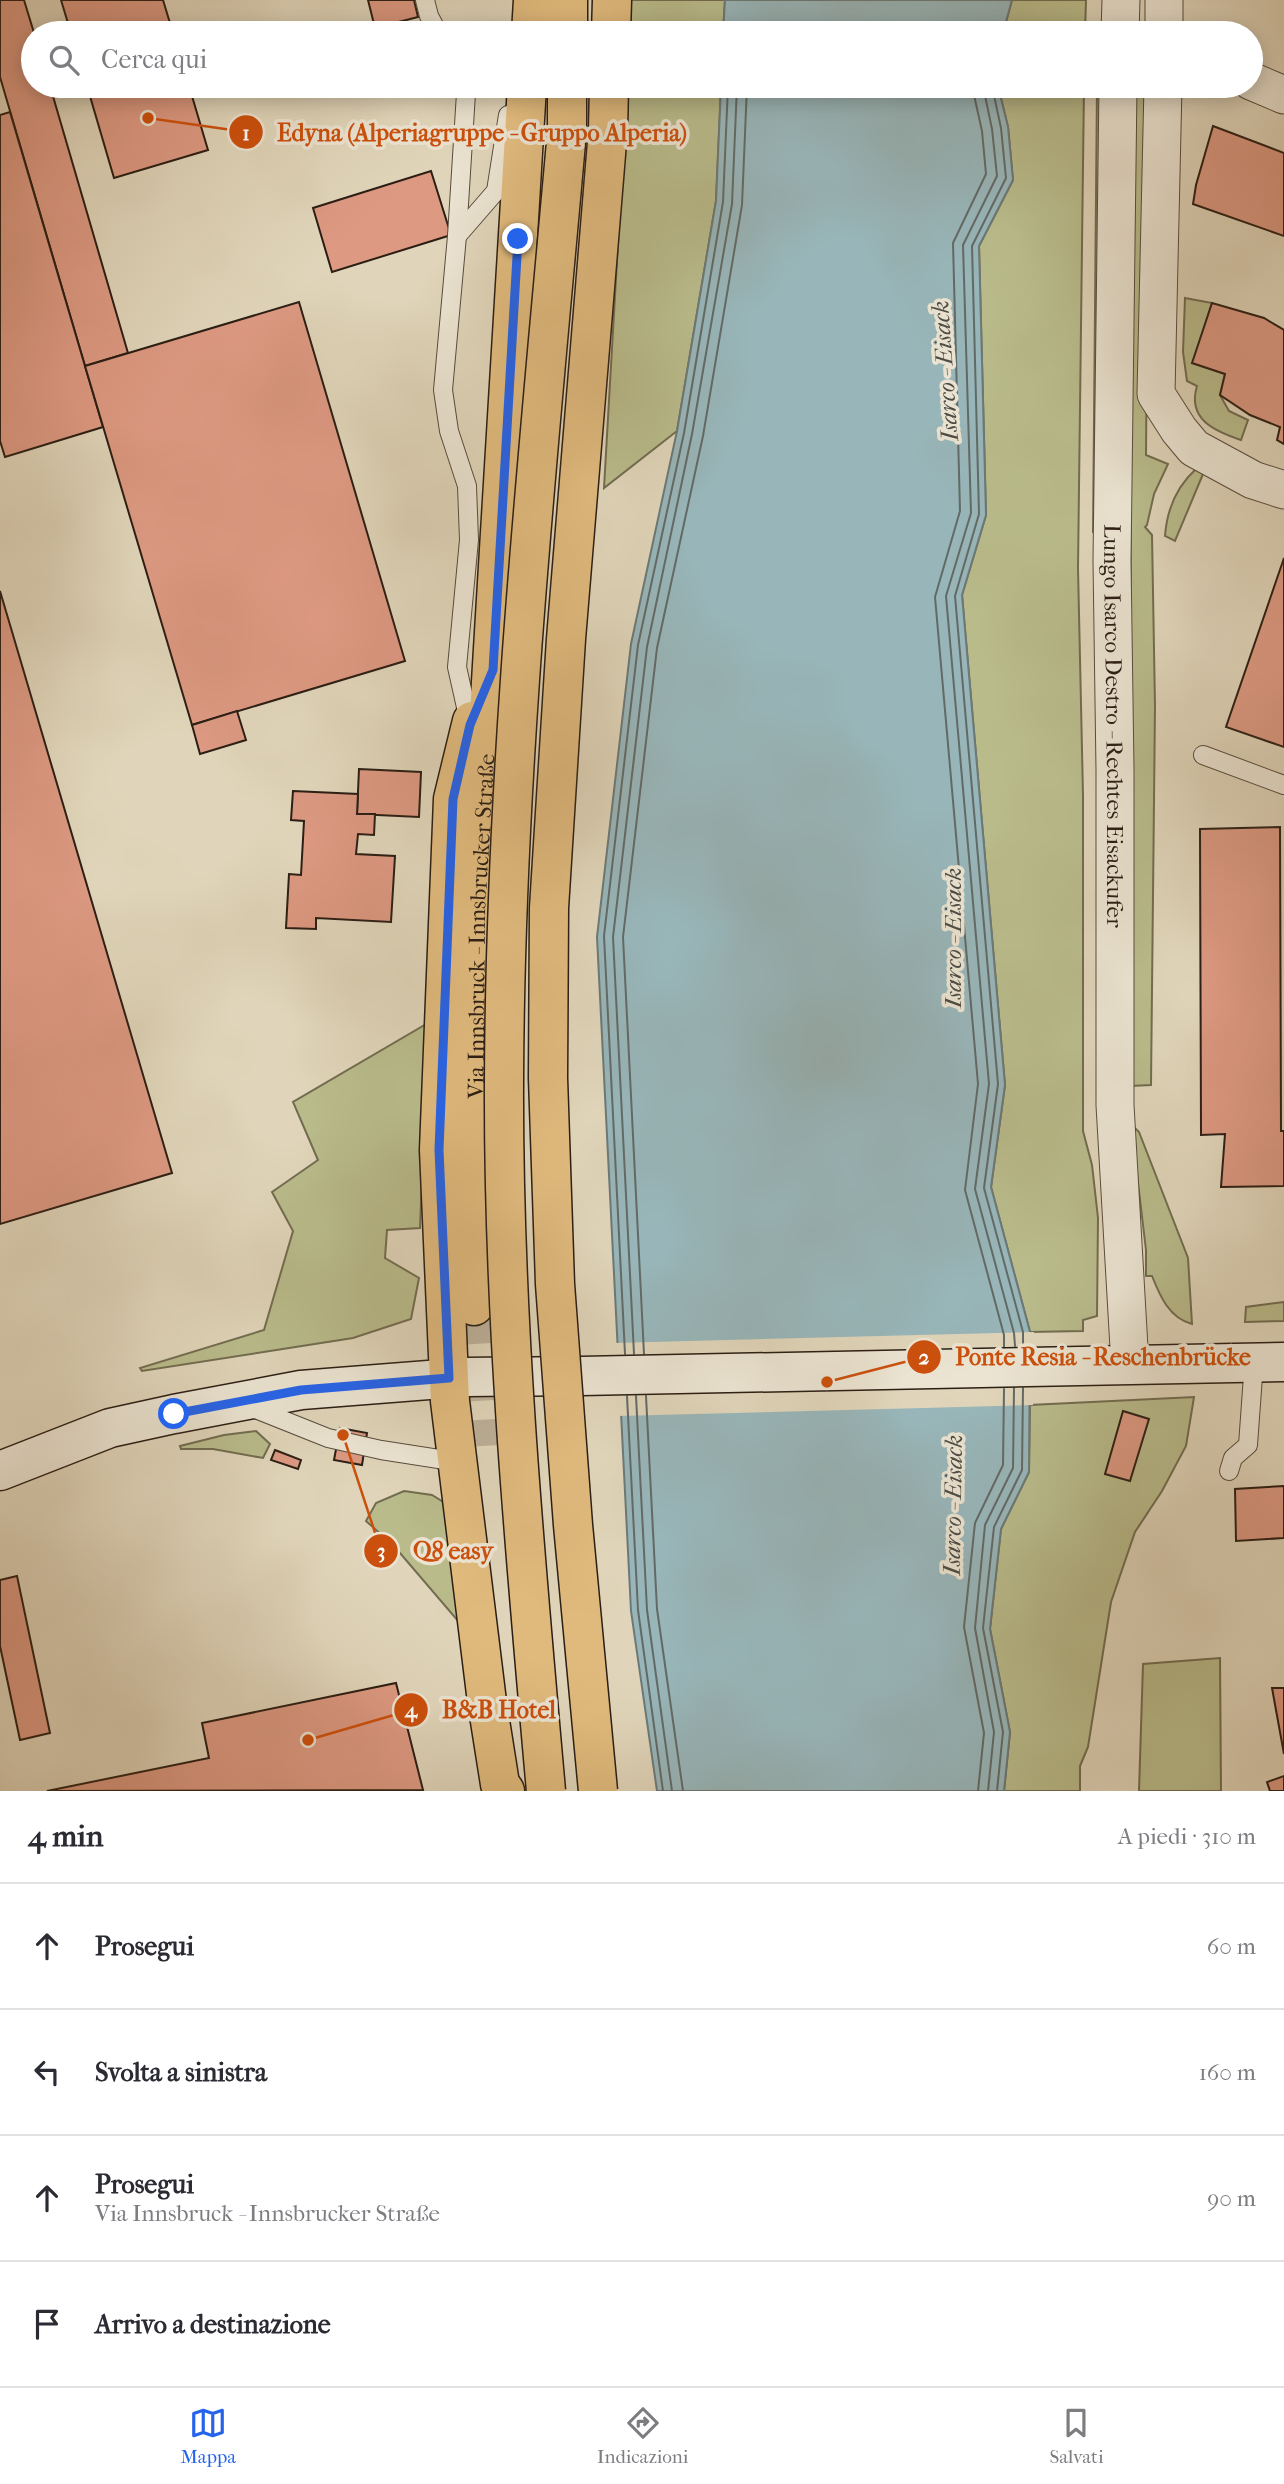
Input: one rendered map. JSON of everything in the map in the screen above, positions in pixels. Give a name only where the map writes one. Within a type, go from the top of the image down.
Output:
[{"type":"main road","points":[[532,21],[533,0]]},
{"type":"main road","points":[[568,0],[568,21]]},
{"type":"main road","points":[[611,21],[612,0]]},
{"type":"main road","name":"Via Innsbruck - Innsbrucker Straße","points":[[474,1306],[477,915],[526,98]]},
{"type":"main road","points":[[546,1791],[523,1532],[507,1281],[504,1083],[507,904],[522,634],[567,131],[567,98]]},
{"type":"main road","points":[[598,1791],[573,1525],[555,1283],[548,1078],[548,908],[566,639],[609,98]]},
{"type":"main road","points":[[493,670],[470,725],[453,799],[440,1137],[449,1378],[470,1454],[520,1791]]},
{"type":"main road","points":[[0,1471],[110,1428],[301,1390],[449,1378],[1269,1362]]},
{"type":"main road","points":[[470,1454],[487,1702],[500,1784],[505,1791]]},
{"type":"street","points":[[1120,21],[1121,0]]},
{"type":"street","points":[[1164,0],[1164,21]]},
{"type":"street","points":[[1263,86],[1284,95]]},
{"type":"street","name":"Lungo Isarco Destro - Rechtes Eisackufer","points":[[1118,98],[1112,547],[1115,1105],[1130,1365]]},
{"type":"street","points":[[1163,98],[1156,394],[1194,448],[1253,480],[1284,490]]},
{"type":"lane","points":[[425,0],[432,21]]},
{"type":"lane","points":[[466,98],[443,390],[449,431],[467,485],[469,540],[457,667],[470,725]]},
{"type":"lane","points":[[457,236],[496,191],[512,98]]},
{"type":"lane","points":[[1203,755],[1284,785]]},
{"type":"lane","points":[[1229,1471],[1233,1458],[1248,1446],[1269,1362]]},
{"type":"lane","points":[[236,1402],[328,1438],[381,1450],[470,1454]]},
{"type":"green space","points":[[629,0],[725,0],[724,21],[629,21]]},
{"type":"green space","points":[[1012,0],[1086,0],[1085,21],[1006,21]]},
{"type":"green space","points":[[626,98],[720,98],[716,201],[677,431],[604,488]]},
{"type":"green space","points":[[1001,98],[1084,98],[1078,568],[1083,795],[1083,1131],[1092,1165],[1098,1218],[1097,1316],[1083,1320],[1083,1331],[1030,1332],[991,1187],[1005,1085],[962,595],[986,515],[979,246],[1013,180],[1008,127]]},
{"type":"green space","points":[[1097,98],[1106,98],[1100,532],[1093,532]]},
{"type":"green space","points":[[1135,98],[1149,98],[1146,455],[1168,464],[1154,494],[1145,527],[1152,535],[1155,706],[1151,1085],[1130,1086],[1131,310]]},
{"type":"green space","points":[[1185,298],[1212,303],[1193,363],[1225,374],[1220,395],[1229,411],[1248,420],[1241,440],[1213,428],[1199,415],[1195,397],[1197,386],[1187,381],[1183,352]]},
{"type":"green space","points":[[1196,469],[1203,474],[1175,541],[1165,536],[1170,508],[1183,483]]},
{"type":"green space","points":[[428,1023],[420,1228],[387,1230],[385,1258],[419,1278],[411,1319],[353,1338],[142,1371],[140,1368],[264,1330],[293,1231],[272,1192],[318,1160],[293,1102]]},
{"type":"green space","points":[[1131,1124],[1139,1132],[1188,1258],[1192,1324],[1171,1311],[1152,1276],[1146,1276],[1146,1250]]},
{"type":"green space","points":[[1284,1302],[1284,1321],[1245,1322],[1246,1307]]},
{"type":"green space","points":[[1194,1397],[1186,1446],[1162,1491],[1135,1532],[1111,1602],[1088,1747],[1080,1766],[1080,1791],[1004,1791],[1010,1732],[990,1629],[1001,1529],[1029,1472],[1030,1405]]},
{"type":"green space","points":[[256,1431],[270,1444],[263,1458],[213,1449],[181,1449],[180,1446],[224,1435]]},
{"type":"green space","points":[[404,1491],[432,1495],[445,1503],[458,1621],[394,1546],[366,1521],[376,1503]]},
{"type":"green space","points":[[1220,1658],[1221,1791],[1139,1791],[1143,1664]]},
{"type":"water","points":[[725,0],[1012,0],[1006,21],[724,21]]},
{"type":"water","name":"Isarco - Eisack","points":[[720,98],[1001,98],[1008,127],[1013,180],[979,246],[986,515],[962,595],[1005,1085],[991,1187],[1030,1332],[1029,1472],[1001,1529],[990,1629],[1010,1732],[1004,1791],[657,1791],[631,1611],[597,937],[631,644],[677,431],[716,201]]},
{"type":"pier","points":[[1034,1332],[1033,1405],[618,1416],[614,1343]]},
{"type":"building","points":[[0,0],[24,0],[30,21],[21,21],[21,98],[54,98],[128,353],[85,366],[0,77]]},
{"type":"building","points":[[61,0],[163,0],[169,21],[67,21]]},
{"type":"building","points":[[368,0],[414,0],[418,17],[402,21],[373,21]]},
{"type":"building","points":[[91,98],[193,98],[208,150],[114,178]]},
{"type":"building","points":[[10,112],[103,427],[5,457],[0,441],[0,115]]},
{"type":"building","points":[[1213,126],[1284,153],[1284,236],[1193,204]]},
{"type":"building","points":[[431,171],[451,235],[332,272],[313,208]]},
{"type":"building","points":[[299,302],[405,661],[192,725],[85,366]]},
{"type":"building","points":[[1212,303],[1264,318],[1284,330],[1284,444],[1277,440],[1280,427],[1250,415],[1220,395],[1225,374],[1192,363]]},
{"type":"building","points":[[1284,558],[1284,747],[1226,727]]},
{"type":"building","points":[[0,591],[172,1173],[0,1224]]},
{"type":"building","points":[[237,711],[246,740],[200,754],[192,725]]},
{"type":"building","points":[[359,769],[421,772],[419,817],[357,814]]},
{"type":"building","points":[[293,791],[358,794],[357,814],[375,814],[374,835],[358,834],[356,854],[395,856],[391,922],[316,918],[316,929],[286,928],[289,874],[301,875],[304,821],[291,820]]},
{"type":"building","points":[[1280,827],[1281,1131],[1284,1131],[1284,1186],[1221,1187],[1225,1134],[1201,1135],[1200,829]]},
{"type":"building","points":[[1123,1411],[1149,1419],[1130,1481],[1105,1474]]},
{"type":"building","points":[[340,1428],[367,1433],[362,1465],[334,1460]]},
{"type":"building","points":[[275,1450],[301,1460],[298,1469],[271,1460]]},
{"type":"building","points":[[1284,1486],[1284,1538],[1236,1541],[1235,1489]]},
{"type":"building","points":[[17,1576],[50,1733],[20,1740],[0,1646],[0,1580]]},
{"type":"building","points":[[396,1683],[423,1790],[47,1791],[209,1758],[202,1723]]},
{"type":"building","points":[[1272,1688],[1284,1688],[1284,1754]]},
{"type":"building","points":[[1284,1776],[1284,1791],[1270,1791],[1267,1782]]},
{"type":"tunnel","points":[[474,1306],[482,1446]]},
{"type":"place","name":"Edyna (Alperiagruppe - Gruppo Alperia)","points":[[148,118]]},
{"type":"place","name":"Ponte Resia - Reschenbrücke","points":[[827,1382]]},
{"type":"place","name":"Q8 easy","points":[[343,1435]]},
{"type":"place","name":"B&B Hotel","points":[[308,1740]]},
{"type":"route","points":[[174,1414],[301,1390],[449,1378],[439,1150],[453,799],[470,725],[493,670],[518,239]]}]
